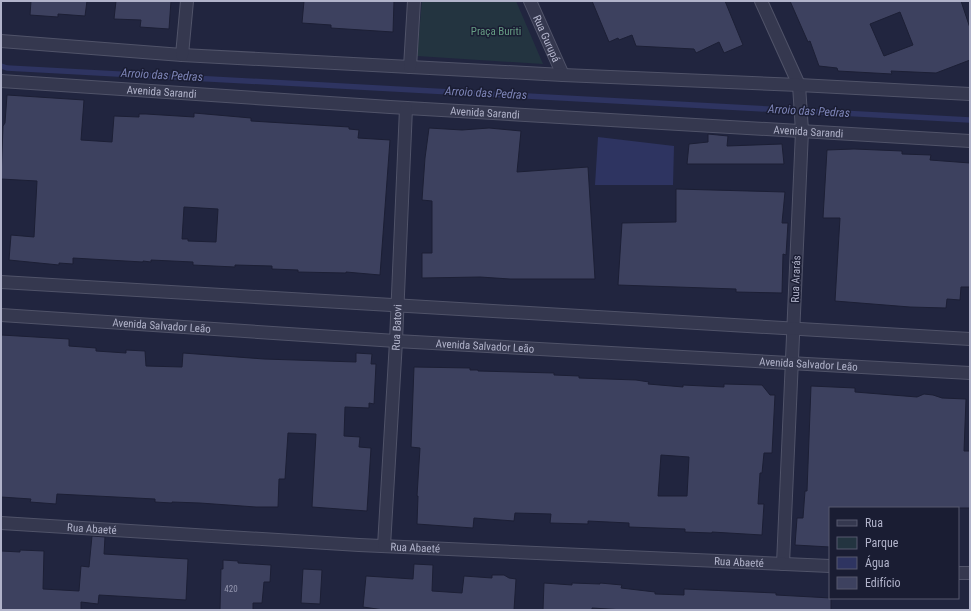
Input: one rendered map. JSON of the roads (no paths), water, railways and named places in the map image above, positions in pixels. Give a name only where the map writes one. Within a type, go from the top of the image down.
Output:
[{"type":"street","points":[[182,55],[187,1]]},
{"type":"street","points":[[410,67],[414,1]]},
{"type":"street","name":"Rua Gurupá","points":[[530,1],[563,76]]},
{"type":"street","name":"Rua Ararás","points":[[761,1],[799,91],[802,131],[783,564]]},
{"type":"street","points":[[1,41],[182,55],[410,67],[799,91],[970,94]]},
{"type":"street","name":"Avenida Sarandi","points":[[1,81],[406,108],[970,141]]},
{"type":"street","name":"Rua Batovi","points":[[384,546],[398,303],[406,108]]},
{"type":"street","points":[[1,282],[398,303],[970,339]]},
{"type":"street","name":"Avenida Salvador Leão","points":[[1,316],[396,341],[970,373]]},
{"type":"street","name":"Rua Abaeté","points":[[1,523],[384,546],[829,566]]},
{"type":"street","points":[[959,573],[970,573]]},
{"type":"water","points":[[598,137],[674,146],[673,185],[595,185]]},
{"type":"waterway","name":"Arroio das Pedras","points":[[1,66],[7,68],[970,120]]},
{"type":"park label","name":"Praça Buriti","points":[[496,31]]}]
